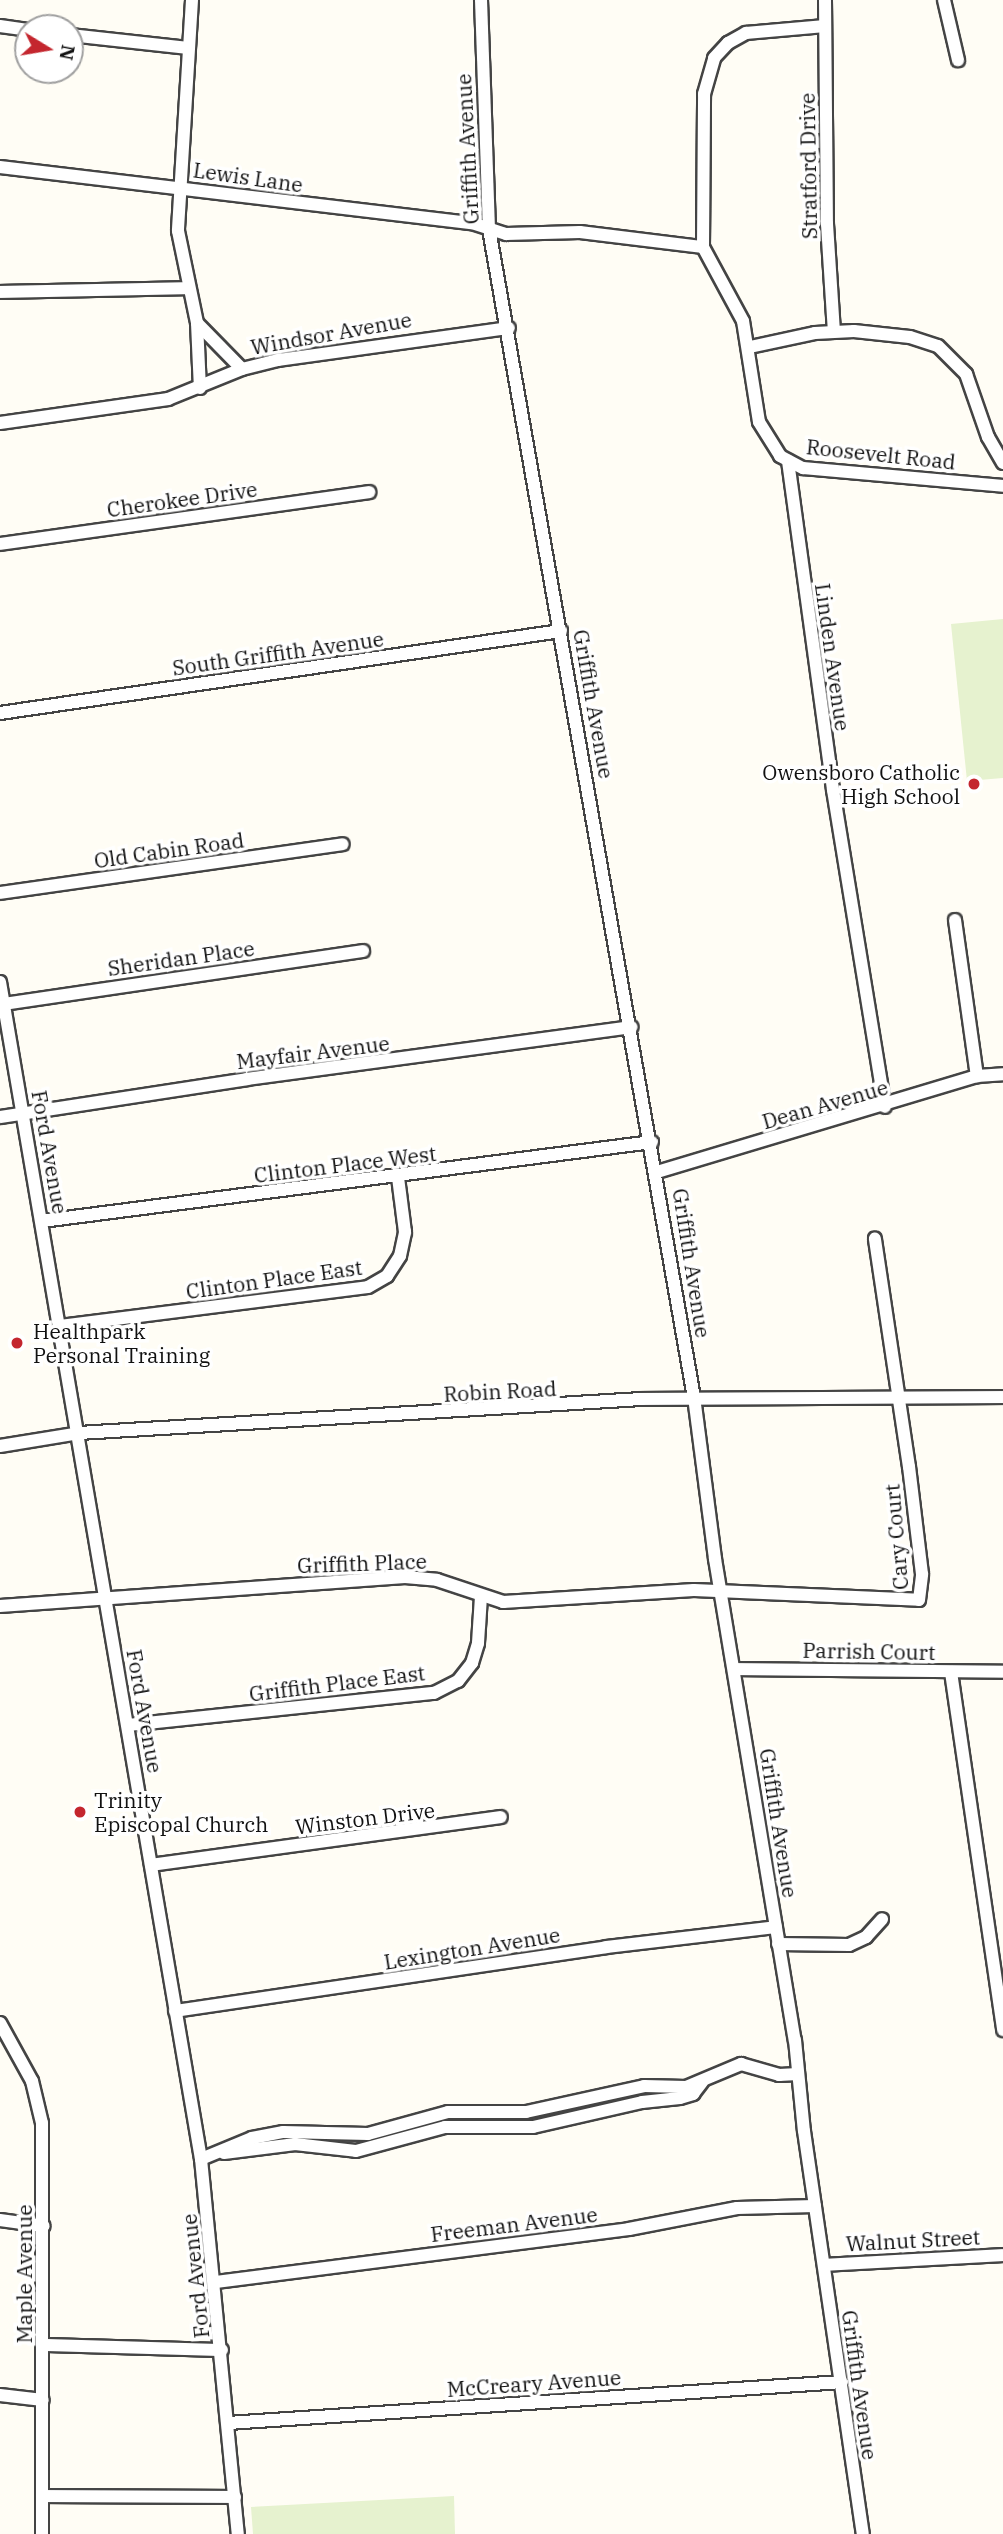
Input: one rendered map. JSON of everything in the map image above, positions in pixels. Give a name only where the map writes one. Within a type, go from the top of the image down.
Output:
[{"type":"street","points":[[192,0],[178,231],[197,323],[200,388]]},
{"type":"street","name":"Griffith Avenue","points":[[481,0],[489,229],[509,328],[632,1027],[694,1397],[721,1592],[798,2074],[863,2534]]},
{"type":"street","name":"Stratford Drive","points":[[825,0],[827,224],[834,331]]},
{"type":"street","points":[[944,0],[958,60]]},
{"type":"street","points":[[489,229],[506,234],[580,232],[703,247],[704,94],[714,58],[746,33],[825,26]]},
{"type":"street","points":[[84,37],[188,48]]},
{"type":"street","name":"Lewis Lane","points":[[0,167],[472,223],[489,229]]},
{"type":"street","name":"Roosevelt Road","points":[[703,247],[736,304],[750,347],[759,422],[771,446],[788,461],[803,468],[1003,486]]},
{"type":"street","points":[[0,292],[189,288]]},
{"type":"street","points":[[197,323],[242,369]]},
{"type":"street","name":"Windsor Avenue","points":[[0,423],[158,401],[200,388],[242,369],[401,340],[509,328]]},
{"type":"street","points":[[750,347],[834,331],[910,337],[949,354],[966,374],[988,437],[1003,463]]},
{"type":"street","name":"Linden Avenue","points":[[788,461],[833,790],[885,1107]]},
{"type":"street","name":"Cherokee Drive","points":[[0,544],[369,492]]},
{"type":"street","name":"South Griffith Avenue","points":[[0,713],[561,632]]},
{"type":"street","name":"Old Cabin Road","points":[[0,893],[343,844]]},
{"type":"street","points":[[955,920],[977,1076]]},
{"type":"street","name":"Sheridan Place","points":[[4,1004],[363,951]]},
{"type":"street","name":"Ford Avenue","points":[[0,982],[201,2159],[216,2282],[238,2534]]},
{"type":"street","name":"Mayfair Avenue","points":[[0,1117],[632,1027]]},
{"type":"street","name":"Dean Avenue","points":[[657,1172],[885,1107],[977,1076],[1003,1074]]},
{"type":"street","name":"Clinton Place West","points":[[42,1221],[652,1142]]},
{"type":"street","name":"Clinton Place East","points":[[60,1326],[368,1287],[387,1276],[400,1256],[405,1232],[398,1177]]},
{"type":"street","points":[[874,1239],[898,1398]]},
{"type":"street","name":"Robin Road","points":[[0,1446],[79,1433],[694,1397],[1003,1397]]},
{"type":"street","name":"Cary Court","points":[[721,1592],[901,1602],[922,1598],[898,1398]]},
{"type":"street","name":"Griffith Place","points":[[0,1606],[405,1577],[437,1580],[481,1597],[503,1602],[721,1592]]},
{"type":"street","name":"Griffith Place East","points":[[128,1725],[434,1693],[458,1681],[472,1663],[478,1643],[481,1597]]},
{"type":"street","name":"Parrish Court","points":[[735,1669],[1003,1672]]},
{"type":"street","points":[[951,1672],[1003,2030]]},
{"type":"street","name":"Winston Drive","points":[[151,1865],[500,1817]]},
{"type":"street","points":[[778,1944],[849,1945],[866,1937],[881,1919]]},
{"type":"street","name":"Lexington Avenue","points":[[175,2011],[606,1947],[776,1927]]},
{"type":"street","name":"Maple Avenue","points":[[0,2023],[13,2043],[38,2101],[44,2226],[42,2534]]},
{"type":"street","points":[[0,2039],[13,2043]]},
{"type":"street","points":[[201,2159],[252,2138],[283,2132],[369,2134],[448,2112],[526,2112],[644,2086],[686,2087],[741,2064],[779,2074],[798,2074]]},
{"type":"street","name":"Freeman Avenue","points":[[216,2282],[629,2229],[737,2208],[815,2206]]},
{"type":"street","points":[[0,2220],[44,2226]]},
{"type":"street","name":"Walnut Street","points":[[824,2264],[1003,2255]]},
{"type":"street","points":[[44,2345],[222,2350]]},
{"type":"street","name":"McCreary Avenue","points":[[228,2423],[842,2382]]},
{"type":"street","points":[[0,2395],[43,2400]]},
{"type":"street","points":[[43,2496],[235,2497]]},
{"type":"green space","points":[[1003,619],[1003,778],[967,781],[951,624]]},
{"type":"green space","points":[[454,2496],[455,2534],[253,2534],[251,2507]]},
{"type":"place","name":"Owensboro Catholic High School","points":[[974,784]]},
{"type":"place","name":"Healthpark Personal Training","points":[[17,1343]]},
{"type":"place","name":"Trinity Episcopal Church","points":[[80,1812]]}]
